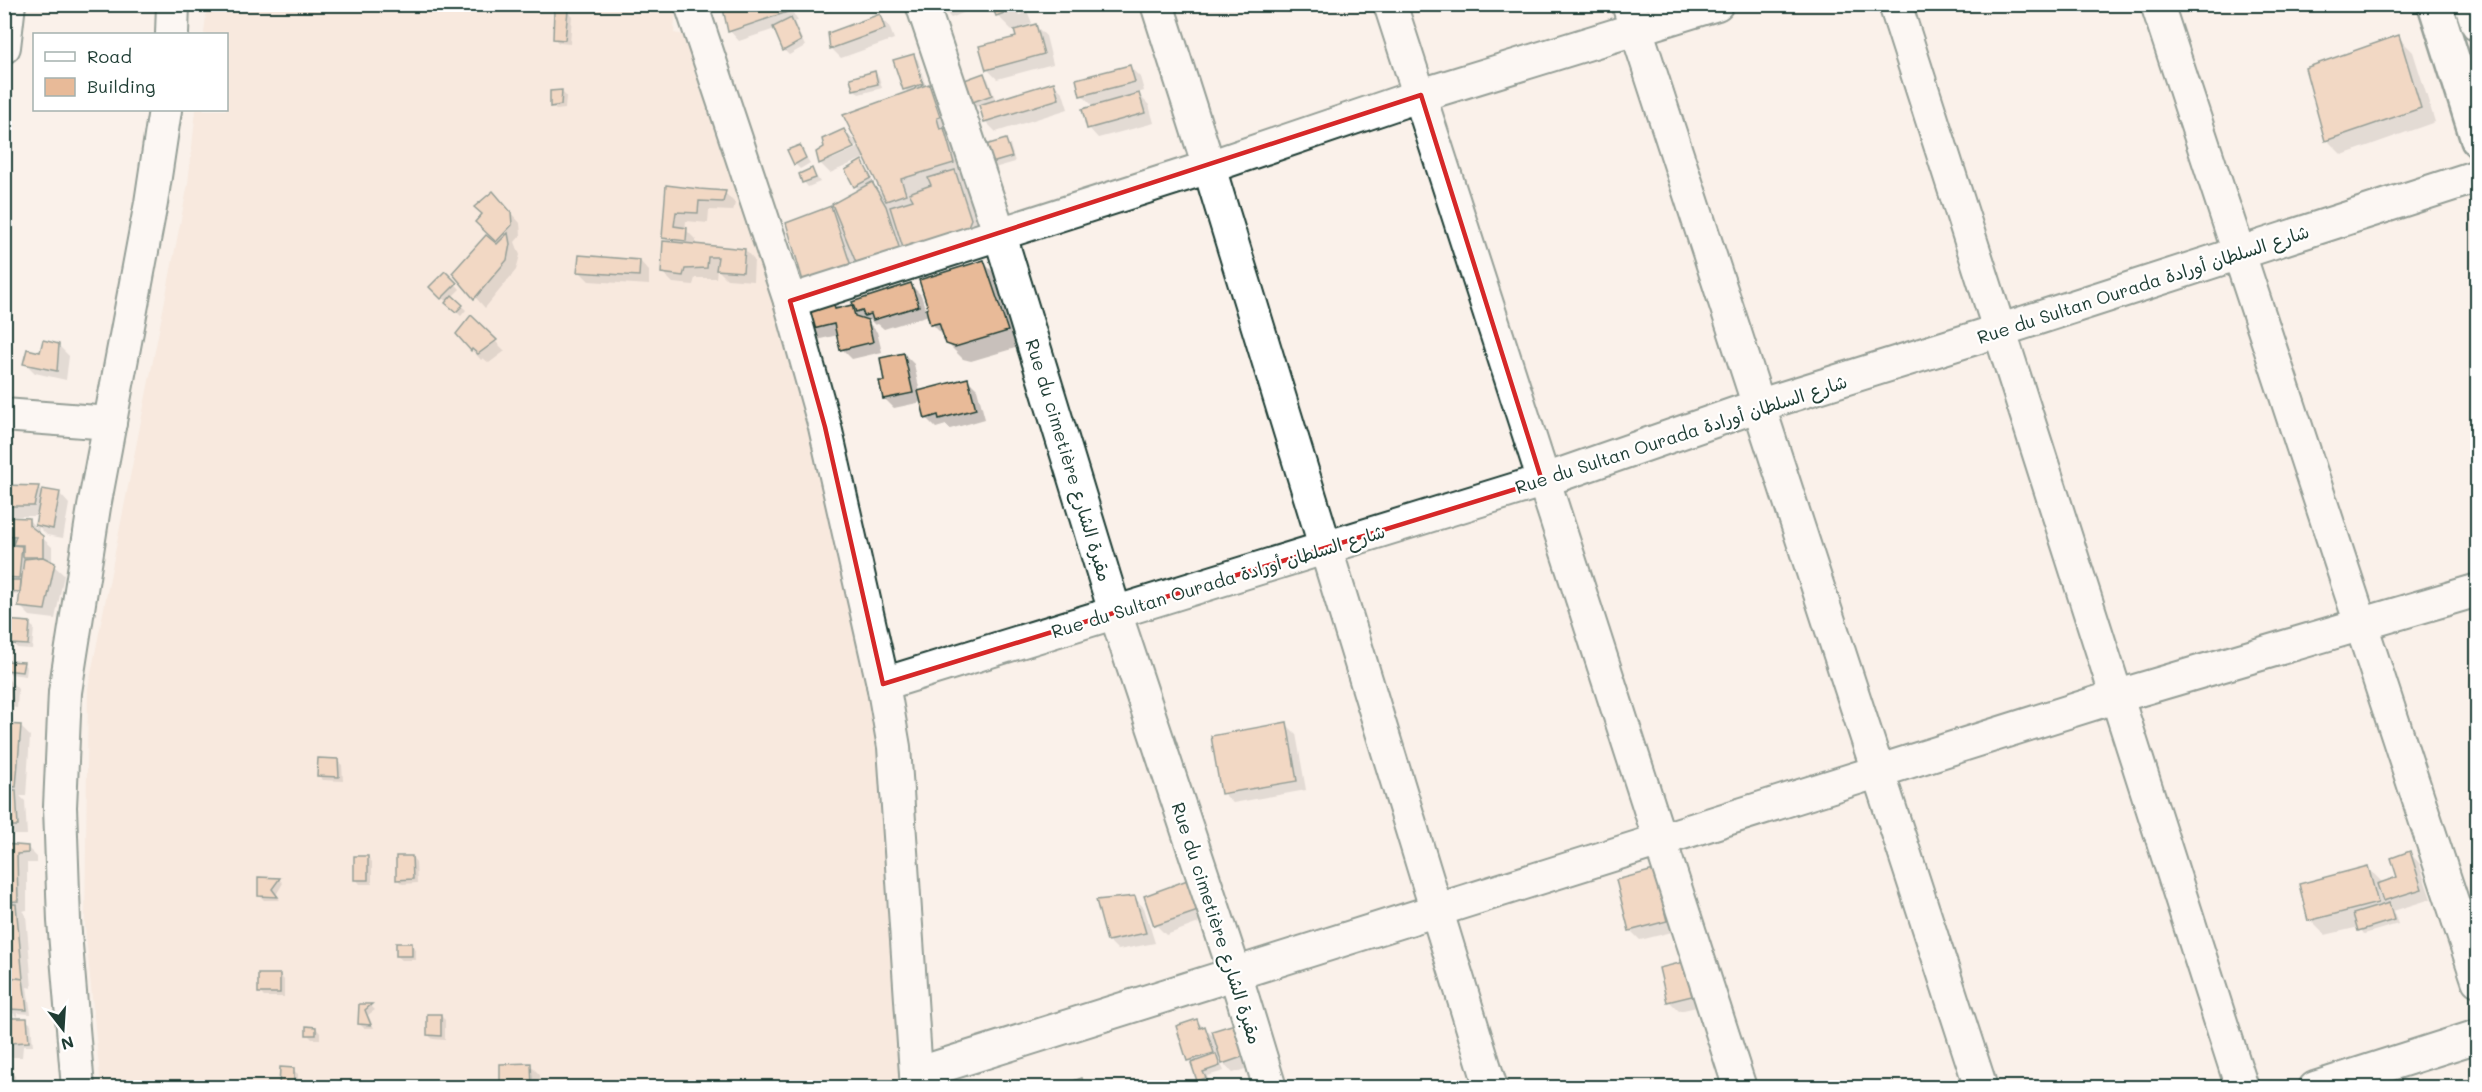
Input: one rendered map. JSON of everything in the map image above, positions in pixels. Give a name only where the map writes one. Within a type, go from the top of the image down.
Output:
[{"type":"main road","points":[[2435,4],[2478,140]]},
{"type":"main road","points":[[2471,4],[2478,24]]},
{"type":"street","points":[[4,47],[9,4]]},
{"type":"street","points":[[172,33],[173,4]]},
{"type":"street","points":[[691,4],[789,301],[825,427],[883,684],[894,747],[917,1081],[1235,973],[2118,696],[2478,590]]},
{"type":"street","name":"Rue du cimetière مقبرة الشارع","points":[[922,4],[1000,235],[1115,612],[1235,973],[1270,1088]]},
{"type":"street","points":[[1157,4],[1491,1088]]},
{"type":"street","points":[[1390,4],[1421,95],[1542,481],[1661,840],[1740,1088]]},
{"type":"street","points":[[789,301],[1209,167],[1421,95],[1632,17],[1717,4]]},
{"type":"street","points":[[1895,4],[2242,1088]]},
{"type":"street","points":[[2157,4],[2478,980]]},
{"type":"street","points":[[1632,17],[1981,1088]]},
{"type":"street","points":[[78,1088],[64,921],[61,753],[65,692],[110,423],[151,203],[165,111]]},
{"type":"street","name":"Rue du Sultan Ourada شارع السلطان أورادة","points":[[883,684],[1542,481],[1757,406],[2478,176]]},
{"type":"street","points":[[4,415],[110,423]]},
{"type":"street","points":[[2315,1088],[2478,1036]]},
{"type":"highlighted area","points":[[1421,95],[1542,481],[883,684],[825,427],[790,301]]},
{"type":"shaded area","points":[[207,5],[676,5],[674,33],[706,39],[883,698],[914,1087],[101,1088],[85,926],[88,689],[188,184],[196,111],[228,111],[228,33],[204,33]]},
{"type":"building","points":[[722,4],[785,4],[790,11],[728,32]]},
{"type":"building","points":[[991,4],[1016,4],[1018,8],[996,16]]},
{"type":"building","points":[[554,9],[568,10],[565,40],[553,39]]},
{"type":"building","points":[[880,14],[885,29],[830,49],[828,33]]},
{"type":"building","points":[[791,18],[801,41],[783,51],[773,27]]},
{"type":"building","points":[[1036,24],[1044,54],[986,70],[979,46],[1016,37],[1014,30]]},
{"type":"building","points":[[2399,35],[2421,108],[2325,141],[2305,68]]},
{"type":"building","points":[[914,54],[923,84],[903,90],[893,60]]},
{"type":"building","points":[[1130,65],[1135,82],[1080,96],[1076,79]]},
{"type":"building","points":[[875,71],[878,84],[853,90],[850,78]]},
{"type":"building","points":[[984,73],[992,95],[970,103],[962,81]]},
{"type":"building","points":[[1054,82],[1059,99],[984,122],[979,105]]},
{"type":"building","points":[[929,84],[940,117],[937,118],[940,129],[944,128],[954,163],[901,179],[906,194],[886,201],[843,115]]},
{"type":"building","points":[[562,90],[561,105],[550,107],[550,91]]},
{"type":"building","points":[[1139,93],[1145,113],[1087,129],[1082,109]]},
{"type":"building","points":[[844,129],[854,148],[819,164],[816,152],[824,147],[822,139]]},
{"type":"building","points":[[1006,139],[1012,157],[988,164],[982,146]]},
{"type":"building","points":[[800,145],[806,158],[794,165],[787,150]]},
{"type":"building","points":[[862,160],[871,178],[854,187],[845,170]]},
{"type":"building","points":[[812,168],[816,178],[802,183],[799,174]]},
{"type":"building","points":[[955,170],[971,219],[966,231],[904,251],[890,207],[913,200],[909,193],[931,185],[928,178]]},
{"type":"building","points":[[872,182],[886,206],[900,250],[857,265],[832,204]]},
{"type":"building","points":[[666,185],[726,191],[723,202],[699,201],[698,213],[676,212],[674,226],[687,228],[686,241],[662,238]]},
{"type":"building","points":[[493,191],[511,212],[512,225],[496,242],[475,222],[482,214],[474,207]]},
{"type":"building","points":[[831,206],[852,269],[803,281],[786,223]]},
{"type":"building","points":[[508,233],[510,244],[507,260],[474,299],[452,273],[486,235],[497,244]]},
{"type":"building","points":[[663,241],[745,249],[743,272],[716,270],[718,257],[708,257],[707,268],[685,269],[683,276],[661,273]]},
{"type":"building","points":[[579,255],[640,260],[639,276],[577,272]]},
{"type":"building","points":[[984,260],[1008,331],[955,347],[946,344],[939,323],[930,325],[926,309],[928,308],[919,280]]},
{"type":"building","points":[[445,271],[457,283],[441,299],[429,287]]},
{"type":"building","points":[[911,283],[919,306],[873,320],[871,314],[864,316],[862,310],[856,312],[852,302]]},
{"type":"building","points":[[452,295],[463,305],[456,312],[445,303]]},
{"type":"building","points":[[833,300],[835,309],[852,305],[855,316],[868,320],[873,342],[840,350],[834,324],[805,331],[799,308]]},
{"type":"building","points":[[471,315],[497,340],[478,354],[472,349],[471,351],[456,334]]},
{"type":"building","points":[[43,340],[59,344],[57,371],[23,364],[27,349],[40,352]]},
{"type":"building","points":[[904,353],[913,393],[883,399],[879,381],[884,381],[880,358]]},
{"type":"building","points":[[968,378],[976,409],[939,419],[938,415],[925,419],[918,391]]},
{"type":"building","points":[[4,485],[39,486],[34,506],[4,506]]},
{"type":"building","points":[[42,489],[60,492],[53,529],[35,525]]},
{"type":"building","points":[[4,517],[29,518],[29,525],[43,536],[43,557],[23,557],[23,545],[13,545],[16,536],[4,535]]},
{"type":"building","points":[[4,536],[13,537],[13,545],[22,546],[19,578],[4,577]]},
{"type":"building","points":[[43,557],[55,563],[45,610],[18,607],[24,559]]},
{"type":"building","points":[[4,580],[21,580],[20,592],[4,591]]},
{"type":"building","points":[[4,620],[30,622],[28,645],[11,644],[12,633],[4,632]]},
{"type":"building","points":[[6,661],[24,662],[22,672],[5,670]]},
{"type":"building","points":[[1287,722],[1297,781],[1221,794],[1211,736]]},
{"type":"building","points":[[4,724],[21,725],[16,787],[4,786]]},
{"type":"building","points":[[318,758],[338,759],[339,777],[317,776]]},
{"type":"building","points":[[4,790],[16,790],[18,826],[4,826]]},
{"type":"building","points":[[4,844],[28,846],[28,853],[17,854],[18,901],[4,902]]},
{"type":"building","points":[[2410,851],[2422,889],[2383,901],[2377,884],[2397,877],[2391,858]]},
{"type":"building","points":[[354,856],[368,856],[368,880],[354,880]]},
{"type":"building","points":[[396,856],[412,856],[413,879],[396,880]]},
{"type":"building","points":[[2368,866],[2378,903],[2308,921],[2299,884]]},
{"type":"building","points":[[1654,870],[1667,921],[1629,931],[1616,880]]},
{"type":"building","points":[[258,877],[280,878],[272,889],[278,897],[258,896]]},
{"type":"building","points":[[1190,879],[1198,911],[1154,926],[1144,896]]},
{"type":"building","points":[[1135,896],[1146,933],[1107,941],[1096,900]]},
{"type":"building","points":[[2389,903],[2394,920],[2358,931],[2353,914]]},
{"type":"building","points":[[4,904],[16,904],[23,979],[8,977],[9,961],[4,962]]},
{"type":"building","points":[[396,943],[412,943],[412,956],[396,956]]},
{"type":"building","points":[[1684,962],[1692,996],[1667,1002],[1659,968]]},
{"type":"building","points":[[258,974],[280,974],[280,993],[258,993]]},
{"type":"building","points":[[4,977],[8,977],[8,1009],[4,1009]]},
{"type":"building","points":[[8,977],[23,979],[27,1010],[8,1009]]},
{"type":"building","points":[[359,1004],[372,1004],[365,1010],[371,1025],[358,1024]]},
{"type":"building","points":[[427,1014],[441,1014],[441,1036],[427,1035]]},
{"type":"building","points":[[4,1018],[9,1018],[8,1043],[4,1043]]},
{"type":"building","points":[[9,1018],[27,1018],[29,1042],[8,1043]]},
{"type":"building","points":[[1197,1019],[1200,1028],[1205,1026],[1214,1053],[1187,1061],[1176,1026]]},
{"type":"building","points":[[1235,1024],[1245,1056],[1222,1064],[1212,1031]]},
{"type":"building","points":[[306,1026],[316,1027],[316,1035],[306,1035]]},
{"type":"building","points":[[1216,1054],[1220,1066],[1203,1072],[1206,1078],[1197,1081],[1191,1063]]},
{"type":"building","points":[[531,1063],[532,1088],[500,1088],[500,1064]]},
{"type":"building","points":[[280,1067],[294,1068],[294,1088],[279,1088]]},
{"type":"building","points":[[1082,1078],[1085,1088],[1052,1088]]},
{"type":"building","points":[[121,1082],[153,1086],[153,1088],[121,1088]]}]
